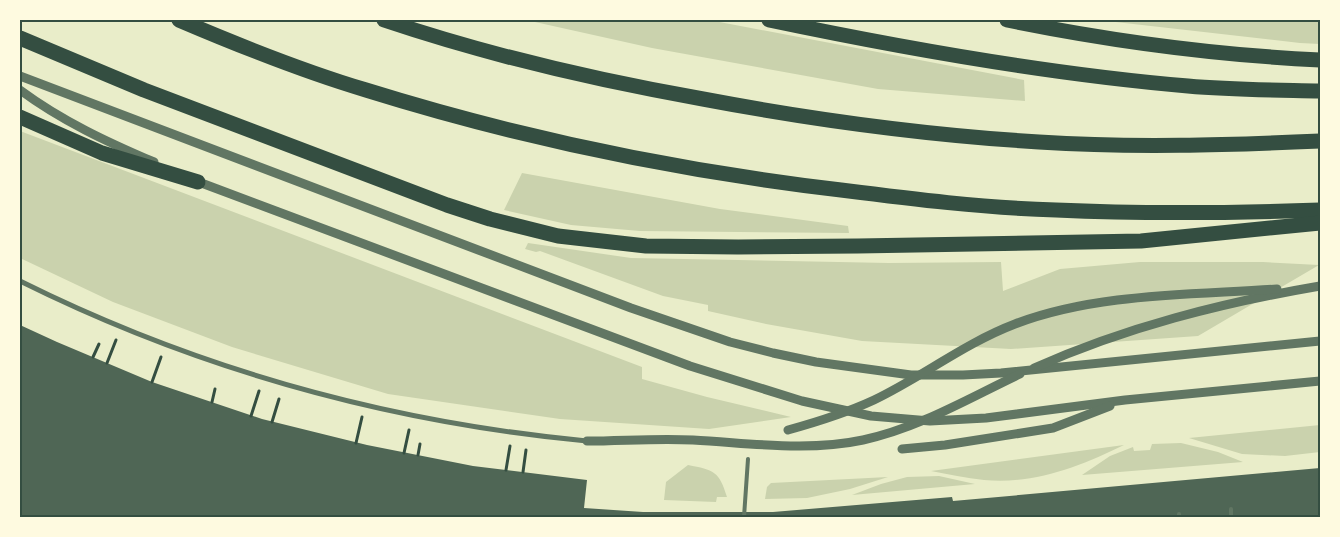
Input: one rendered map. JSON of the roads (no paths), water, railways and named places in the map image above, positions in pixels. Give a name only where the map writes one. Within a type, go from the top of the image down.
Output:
[{"type":"highway","points":[[179,20],[275,59],[374,92],[530,135],[697,169],[784,184],[876,195],[1045,210],[1148,213],[1320,210]]},
{"type":"highway","points":[[384,20],[557,70],[791,115],[870,126],[1040,142],[1115,145],[1196,146],[1320,141]]},
{"type":"highway","points":[[769,20],[843,36],[949,54],[1112,78],[1188,86],[1320,91]]},
{"type":"highway","points":[[1007,20],[1170,48],[1320,60]]},
{"type":"highway","points":[[20,38],[152,93],[447,204],[523,228],[576,238],[646,246],[977,245],[1170,239],[1320,223]]},
{"type":"highway","points":[[20,118],[102,153],[198,182]]},
{"type":"street","points":[[20,76],[631,308],[730,342],[816,362],[911,375],[963,376],[1320,341]]},
{"type":"street","points":[[20,90],[84,130],[198,182],[690,366],[810,403],[871,416],[930,421],[986,418],[1125,400],[1320,381]]},
{"type":"street","points":[[20,281],[82,310],[166,345],[262,378],[365,406],[512,433],[587,441],[692,440],[792,447],[839,444],[864,440],[910,426],[1020,374],[1093,343],[1173,317],[1247,299],[1320,286]]},
{"type":"street","points":[[788,430],[851,410],[874,400],[983,339],[1012,325],[1064,309],[1137,299],[1320,286]]},
{"type":"street","points":[[902,450],[1053,428],[1125,400]]},
{"type":"lane","points":[[744,517],[748,459]]},
{"type":"lane","points":[[1231,509],[1231,517]]}]
